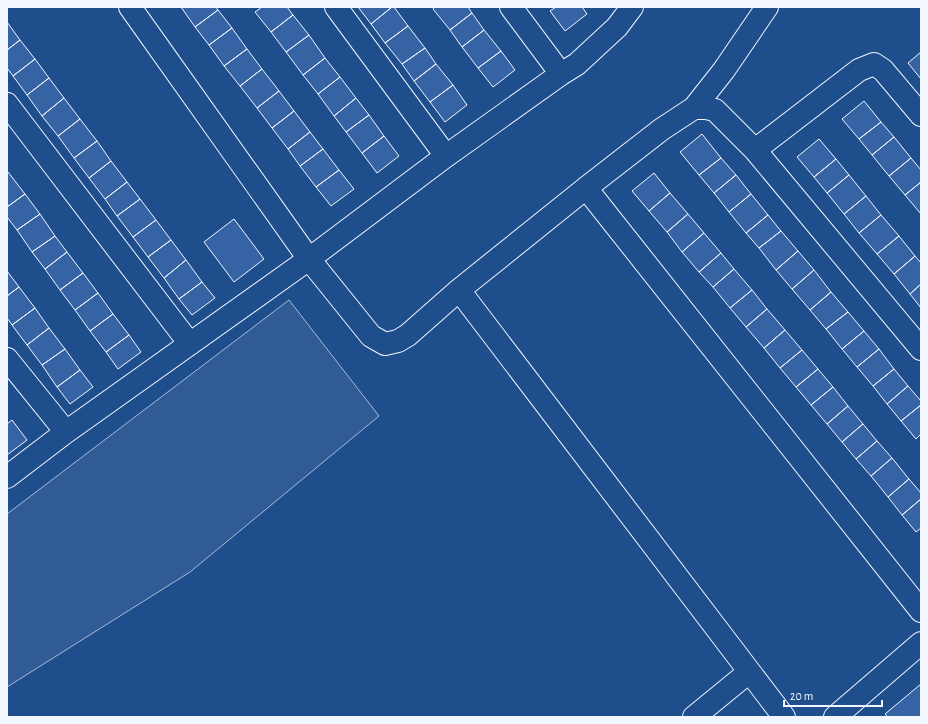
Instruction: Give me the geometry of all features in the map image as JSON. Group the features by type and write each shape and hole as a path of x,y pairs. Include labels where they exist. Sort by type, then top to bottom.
{"street":[{"path":"130,7 309,258 371,336 385,344 398,341 408,335 459,290 586,188 662,129 694,108 724,70 767,7"},
{"path":"336,7 446,156"},
{"path":"511,7 561,74"},
{"path":"7,477 66,432 309,258 446,156 577,64 617,27 632,7"},
{"path":"755,150 859,70 874,64 883,70 921,115"},
{"path":"7,104 190,344"},
{"path":"694,108 715,110 755,150 921,349"},
{"path":"586,188 921,610"},
{"path":"459,290 784,717"},
{"path":"7,359 66,432"},
{"path":"835,717 921,643"},
{"path":"694,717 749,672"}],"shaded area":[{"path":"289,300 379,416 190,572 7,687 7,514"}],"building":[{"path":"181,7 216,7 218,10 195,27"},
{"path":"262,7 287,7 293,15 271,32 255,12"},
{"path":"358,7 392,7 371,24"},
{"path":"394,7 408,26 385,43 371,24"},
{"path":"435,7 468,7 472,13 450,30 433,9"},
{"path":"556,7 582,7 587,14 565,31 550,11"},
{"path":"218,10 232,28 209,45 195,27"},
{"path":"472,13 484,30 462,47 450,30"},
{"path":"293,15 309,35 286,52 271,32"},
{"path":"7,22 20,40 7,50"},
{"path":"408,26 425,48 402,64 385,43"},
{"path":"232,28 247,49 224,66 209,45"},
{"path":"484,30 501,51 478,68 462,47"},
{"path":"309,35 325,58 303,75 286,52"},
{"path":"20,40 35,59 13,76 7,68 7,50"},
{"path":"425,48 436,64 414,81 402,64"},
{"path":"247,49 262,69 240,86 224,66"},
{"path":"501,51 515,70 493,87 478,68"},
{"path":"921,52 921,79 908,63"},
{"path":"325,58 340,77 318,94 303,75"},
{"path":"35,59 49,78 27,95 13,76"},
{"path":"436,64 453,85 430,102 414,81"},
{"path":"262,69 279,91 257,108 240,86"},
{"path":"340,77 356,98 334,116 318,94"},
{"path":"49,78 64,98 42,116 27,95"},
{"path":"453,85 467,105 445,122 430,102"},
{"path":"279,91 294,111 272,128 257,108"},
{"path":"64,98 80,119 58,136 42,116"},
{"path":"356,98 369,115 346,132 334,116"},
{"path":"864,101 881,122 859,139 842,119"},
{"path":"294,111 310,132 288,149 272,128"},
{"path":"369,115 384,136 362,153 346,132"},
{"path":"80,119 97,141 74,158 58,136"},
{"path":"881,122 894,137 872,155 859,139"},
{"path":"310,132 323,149 300,166 288,149"},
{"path":"702,134 721,158 699,175 680,152"},
{"path":"384,136 399,156 377,173 362,153"},
{"path":"894,137 911,158 889,176 872,155"},
{"path":"819,139 836,159 814,177 797,157"},
{"path":"97,141 111,161 89,178 74,158"},
{"path":"323,149 339,170 316,187 300,166"},
{"path":"721,158 736,175 714,193 699,175"},
{"path":"911,158 921,170 921,182 905,195 889,176"},
{"path":"836,159 849,175 827,193 814,177"},
{"path":"111,161 127,182 105,199 89,178"},
{"path":"339,170 354,189 331,206 316,187"},
{"path":"7,172 25,194 7,207"},
{"path":"654,173 670,193 649,211 632,191"},
{"path":"736,175 751,194 729,212 714,193"},
{"path":"849,175 866,196 844,214 827,193"},
{"path":"127,182 140,199 117,216 105,199"},
{"path":"921,182 921,214 905,195"},
{"path":"670,193 688,214 667,232 649,211"},
{"path":"25,194 40,214 17,230 7,217 7,207"},
{"path":"751,194 768,215 746,233 729,212"},
{"path":"866,196 881,215 859,233 844,214"},
{"path":"140,199 156,220 133,237 117,216"},
{"path":"40,214 55,236 32,252 17,230"},
{"path":"688,214 704,233 682,252 667,232"},
{"path":"768,215 781,231 759,248 746,233"},
{"path":"881,215 899,236 877,254 859,233"},
{"path":"234,219 264,259 234,282 204,242"},
{"path":"156,220 171,240 148,257 133,237"},
{"path":"781,231 798,251 776,270 759,248"},
{"path":"704,233 721,253 699,272 682,252"},
{"path":"55,236 67,252 45,269 32,252"},
{"path":"899,236 915,256 894,274 877,254"},
{"path":"171,240 186,260 164,278 148,257"},
{"path":"798,251 814,270 792,289 776,270"},
{"path":"67,252 83,273 60,290 45,269"},
{"path":"721,253 734,269 713,287 699,272"},
{"path":"915,256 921,263 921,284 910,294 894,274"},
{"path":"186,260 202,282 179,299 164,278"},
{"path":"734,269 752,290 730,308 713,287"},
{"path":"814,270 831,292 810,310 792,289"},
{"path":"7,271 19,287 7,296"},
{"path":"83,273 98,293 75,310 60,290"},
{"path":"202,282 215,298 192,315 179,299"},
{"path":"921,284 921,308 910,294"},
{"path":"19,287 35,308 12,325 7,318 7,296"},
{"path":"752,290 767,309 746,327 730,308"},
{"path":"831,292 848,312 826,329 810,310"},
{"path":"98,293 113,314 90,331 75,310"},
{"path":"35,308 49,328 27,345 12,325"},
{"path":"767,309 785,330 764,348 746,327"},
{"path":"848,312 864,331 842,349 826,329"},
{"path":"113,314 129,335 106,352 90,331"},
{"path":"49,328 65,349 42,365 27,345"},
{"path":"785,330 802,350 780,368 764,348"},
{"path":"864,331 879,349 857,367 842,349"},
{"path":"129,335 141,352 118,369 106,352"},
{"path":"65,349 80,370 57,387 42,365"},
{"path":"879,349 894,369 873,386 857,367"},
{"path":"802,350 818,369 796,387 780,368"},
{"path":"818,369 833,387 811,405 796,387"},
{"path":"894,369 908,386 887,404 873,386"},
{"path":"80,370 93,387 70,404 57,387"},
{"path":"908,386 921,401 921,405 901,421 887,404"},
{"path":"833,387 848,406 827,424 811,405"},
{"path":"921,405 921,434 916,439 901,421"},
{"path":"848,406 863,424 842,442 827,424"},
{"path":"12,420 27,440 7,455 7,424"},
{"path":"863,424 877,441 856,459 842,442"},
{"path":"877,441 892,458 871,476 856,459"},
{"path":"892,458 909,479 888,497 871,476"},
{"path":"909,479 921,493 921,499 902,515 888,497"},
{"path":"921,499 921,528 916,532 902,515"},
{"path":"921,684 921,717 888,717 885,714"}]}
